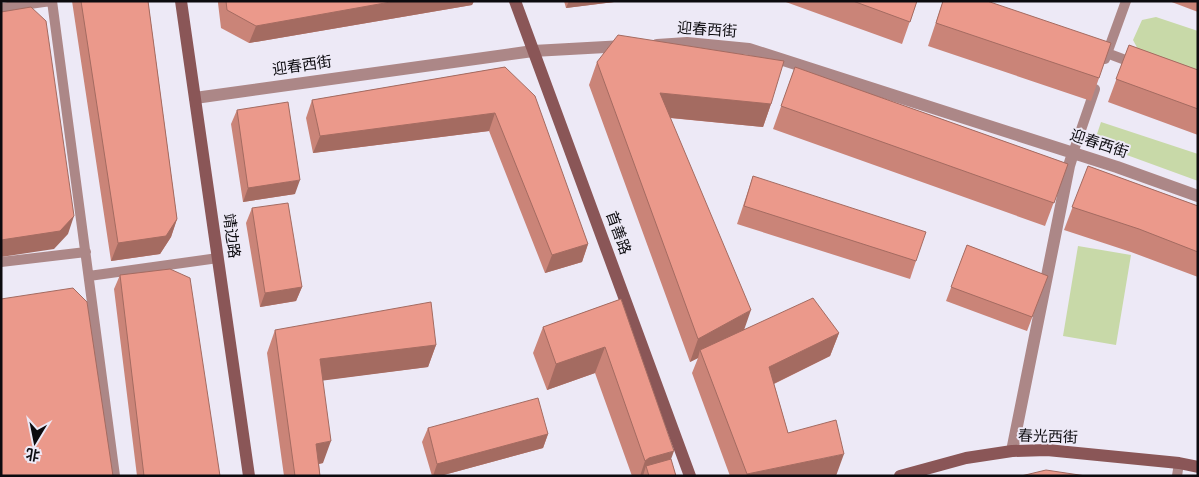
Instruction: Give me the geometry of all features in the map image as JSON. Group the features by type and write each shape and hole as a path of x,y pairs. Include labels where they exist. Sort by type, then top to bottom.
{"street":[{"name":"靖边路","path":"181,1 249,476"},
{"name":"首善路","path":"515,1 690,476"},
{"name":"迎春西街","path":"194,98 534,51 686,43 749,49 1116,167 1198,196"},
{"path":"1012,451 1073,153"},
{"name":"春光西街","path":"900,476 966,458 1012,451 1047,450 1178,470 1198,467"}],"lane":[{"path":"1,8 52,1 89,276 87,295 115,476"},
{"path":"1073,153 1126,1"},
{"path":"1089,47 1144,66"},
{"path":"1,262 86,252"},
{"path":"89,276 218,258"}],"green space":[{"path":"1156,17 1198,31 1198,74 1140,53 1133,40 1142,20"},
{"path":"1101,122 1198,154 1198,181 1094,143"},
{"path":"1078,246 1131,255 1116,345 1063,336"}],"building":[{"path":"81,1 148,1 177,219 166,236 118,243"},
{"path":"226,1 396,1 256,26 227,10"},
{"path":"853,1 917,1 910,22"},
{"path":"943,1 987,1 1111,43 1099,78 936,23"},
{"path":"31,7 46,21 74,216 60,231 1,240 1,12"},
{"path":"618,35 784,61 771,104 660,93 751,310 698,339 597,62"},
{"path":"1129,45 1198,70 1198,109 1116,79"},
{"path":"505,67 535,96 588,244 552,255 495,113 320,136 312,100"},
{"path":"795,67 1068,164 1054,203 781,106"},
{"path":"288,102 300,180 248,188 237,110"},
{"path":"1088,166 1198,206 1198,252 1139,229 1072,207"},
{"path":"753,176 926,232 916,261 744,206"},
{"path":"288,203 302,287 265,293 252,208"},
{"path":"967,245 1048,276 1032,317 951,287"},
{"path":"170,269 190,278 220,476 144,476 120,275"},
{"path":"73,288 87,302 113,476 1,476 1,299"},
{"path":"813,298 839,333 769,367 788,433 836,420 844,454 747,474 700,350"},
{"path":"621,299 674,451 649,458 645,461 605,347 556,364 543,327"},
{"path":"431,302 436,345 320,359 331,441 316,444 320,476 295,476 275,330"},
{"path":"538,398 548,434 437,464 428,428"},
{"path":"671,459 676,476 649,476 646,466"},
{"path":"1046,470 1086,476 1021,476"}]}
